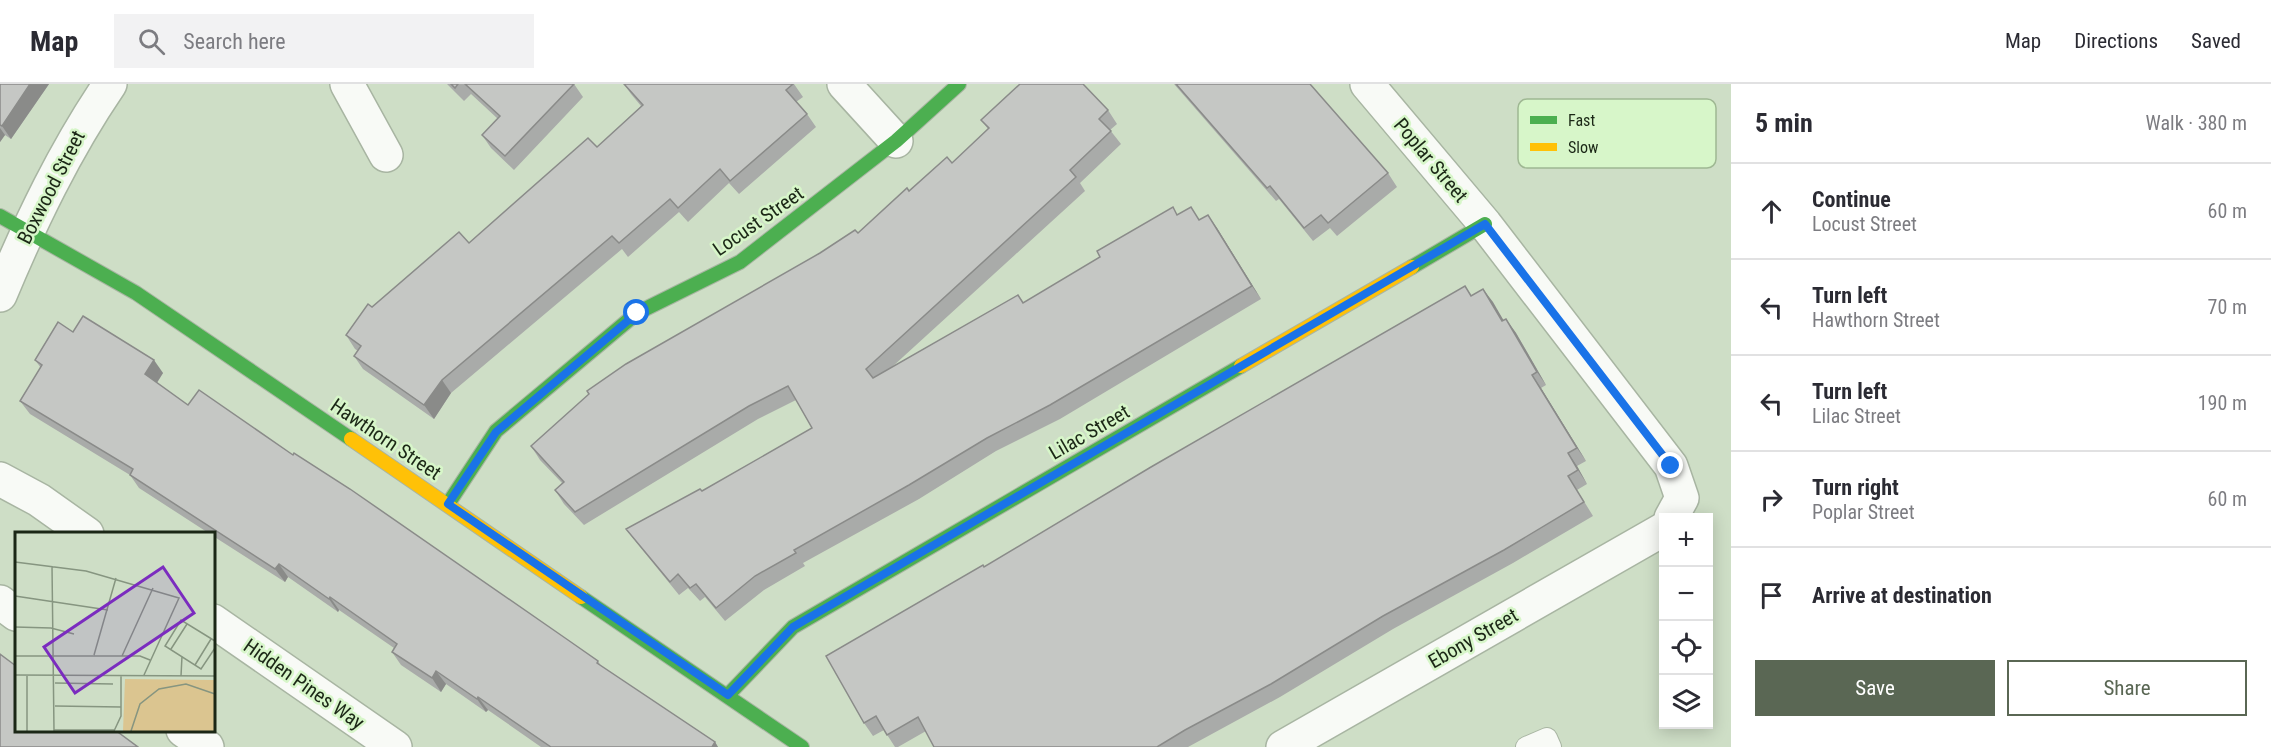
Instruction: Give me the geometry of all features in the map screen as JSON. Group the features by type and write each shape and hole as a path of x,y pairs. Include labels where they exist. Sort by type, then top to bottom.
{"street":[{"name":"Boxwood Street","path":"0,295 13,224 110,84"},
{"path":"347,84 386,155"},
{"path":"844,84 896,141"},
{"name":"Locust Street","path":"448,504 496,432 637,313 740,262 896,141 959,84"},
{"name":"Poplar Street","path":"1366,84 1485,224 1671,466 1676,508"},
{"name":"Hawthorn Street","path":"13,224 136,292 802,747"},
{"name":"Lilac Street","path":"728,695 793,627 1485,224"},
{"path":"0,479 39,500 84,532"},
{"name":"Ebony Street","path":"1283,747 1659,533"},
{"path":"0,602 15,613"},
{"name":"Hidden Pines Way","path":"214,622 395,747"},
{"path":"186,732 207,747"}],"lane":[{"path":"1526,747 1547,738 1551,747"}],"building":[{"path":"0,84 30,84 2,126 0,125"},
{"path":"465,84 574,84 505,156 482,135 500,116"},
{"path":"624,84 793,84 786,90 807,114 730,181 720,169 678,208 670,199 619,243 612,236 442,380 424,405 354,356 361,346 346,335 368,304 372,307 459,232 469,243 588,138 597,147 643,105"},
{"path":"1020,84 1083,84 1108,110 1099,119 1111,131 1070,170 1076,177 866,369 873,378 1018,295 1023,303 1100,257 1097,251 1173,207 1177,215 1191,207 1199,220 1208,215 1252,286 1050,405 987,438 794,550 796,553 755,576 716,608 696,584 690,588 678,574 670,582 626,529 700,489 702,491 812,428 788,386 749,406 575,512 555,490 564,482 531,446 589,394 587,391 626,364 820,253 855,230 858,233 907,188 909,191 947,157 952,163 989,128 981,120"},
{"path":"1176,84 1310,84 1388,173 1328,223 1321,215 1304,228 1270,186 1267,188"},
{"path":"1465,286 1471,296 1483,289 1502,321 1506,319 1537,372 1532,375 1577,448 1568,453 1578,470 1568,476 1584,502 1504,550 1383,616 1271,684 1157,747 934,747 918,717 887,735 876,716 864,723 826,656 983,565 984,567 1151,467"},
{"path":"83,316 154,360 145,374 188,405 199,390 293,455 294,453 350,489 598,661 597,663 715,742 712,747 551,747 436,671 432,678 392,652 397,644 330,597 329,599 279,564 275,569 130,475 133,469 20,401 42,365 35,360 58,322 73,332"},
{"path":"0,654 15,665 15,732 118,732 138,747 0,747"}],"traffic: fast":[{"path":"448,504 496,431 637,313 740,262 896,141 959,84"},
{"path":"0,216 136,293 351,439"},
{"path":"1412,267 1485,224"},
{"path":"728,695 793,627 1241,366"},
{"path":"581,597 802,747"}],"traffic: slow":[{"path":"1241,366 1412,267"},
{"path":"351,439 581,597"}],"route":[{"path":"637,313 496,432 448,504 728,695 793,627 1485,224 1671,466"}]}
